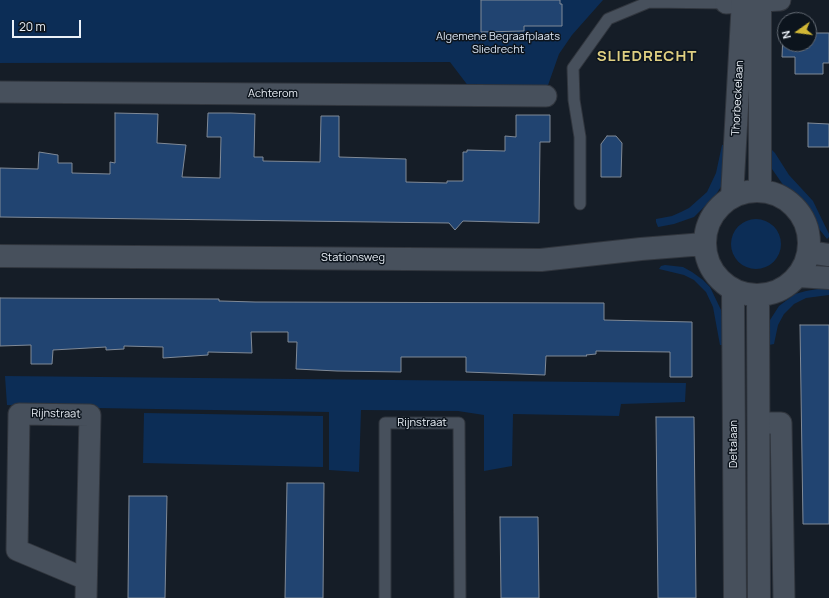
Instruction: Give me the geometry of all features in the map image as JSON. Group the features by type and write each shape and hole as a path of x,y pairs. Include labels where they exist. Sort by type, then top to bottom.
{"street":[{"name":"Thorbeckelaan","path":"752,1 760,191"},
{"name":"Thorbeckelaan","path":"732,197 752,1"},
{"name":"Achterom","path":"0,92 546,96"},
{"path":"760,191 778,195 794,206 802,216 807,227 810,240 819,254 807,260 799,276 790,284 781,290 758,296 741,294 724,284 716,276 708,260 704,244 709,221 723,203 732,197 746,192 760,191"},
{"name":"Stationsweg","path":"0,256 541,260 704,244"},
{"path":"799,276 829,278"},
{"name":"Deltalaan","path":"733,290 735,598"},
{"path":"758,296 759,598"},
{"name":"Rijnstraat","path":"19,414 90,415 86,588 9,548 19,414"},
{"path":"759,423 781,423 784,598"}],"lane":[{"path":"580,204 580,137 574,100 574,68 608,19 649,2 752,1"},
{"name":"Rijnstraat","path":"385,598 385,423 459,423 460,598"}],"green space":[{"name":"Algemene Begraafplaats Sliedrecht","path":"0,0 603,0 572,35 559,54 547,88 469,87 450,62 0,63"},
{"path":"722,145 725,145 725,174 722,185 715,196 694,217 674,224 658,227 656,219 672,216 689,208 707,192 716,173"},
{"path":"772,150 789,175 813,201 829,234 827,239 816,225 803,202 786,189 772,169 766,155 767,151"},
{"path":"751,219 761,219 774,226 781,239 781,249 774,262 761,269 751,269 742,265 735,258 731,249 731,239 735,230 742,223"},
{"path":"661,266 683,267 703,280 710,287 721,310 723,321 723,345 720,345 713,307 706,292 694,280 684,275 659,269"},
{"path":"829,287 829,295 806,298 794,304 784,314 778,325 774,344 769,345 767,331 770,320 779,306 795,294"},
{"path":"5,376 686,383 685,402 621,404 619,416 513,414 512,466 484,471 484,415 458,411 361,410 359,472 329,470 329,412 97,408 70,409 7,405"},
{"path":"144,413 323,416 323,467 143,463"}],"building":[{"path":"481,0 560,0 560,4 562,4 562,26 524,26 524,31 481,32"},
{"path":"817,33 829,33 829,63 823,63 823,74 795,74 795,57 782,57 782,52 817,52"},
{"path":"115,113 158,114 157,143 186,145 182,177 220,178 221,137 207,137 208,113 231,113 255,114 254,157 263,157 263,161 320,162 321,116 339,116 339,157 406,159 406,182 447,183 447,181 463,181 463,152 467,152 467,150 505,151 505,136 516,137 516,115 550,115 550,142 540,142 539,223 463,221 455,230 449,223 0,217 0,168 38,169 39,152 58,155 58,163 72,163 72,173 110,174 110,162 115,163"},
{"path":"808,123 829,124 829,147 808,147"},
{"path":"607,136 616,136 622,143 621,177 601,177 601,144"},
{"path":"0,298 219,299 219,301 255,302 604,303 604,320 692,322 692,377 670,377 670,352 596,351 596,354 586,355 587,356 546,356 545,375 466,372 466,357 401,357 401,372 296,369 297,342 288,342 288,332 251,332 252,353 208,352 208,355 163,358 163,347 124,346 124,349 106,350 106,347 53,350 52,364 31,364 31,345 0,346"},
{"path":"800,325 829,325 829,524 803,524"},
{"path":"656,417 694,417 696,598 658,598"},
{"path":"287,483 324,483 323,598 285,598"},
{"path":"129,496 167,496 165,598 128,598"},
{"path":"500,517 538,517 539,598 501,598"}],"district":[{"name":"SLIEDRECHT","path":"647,57"}]}
